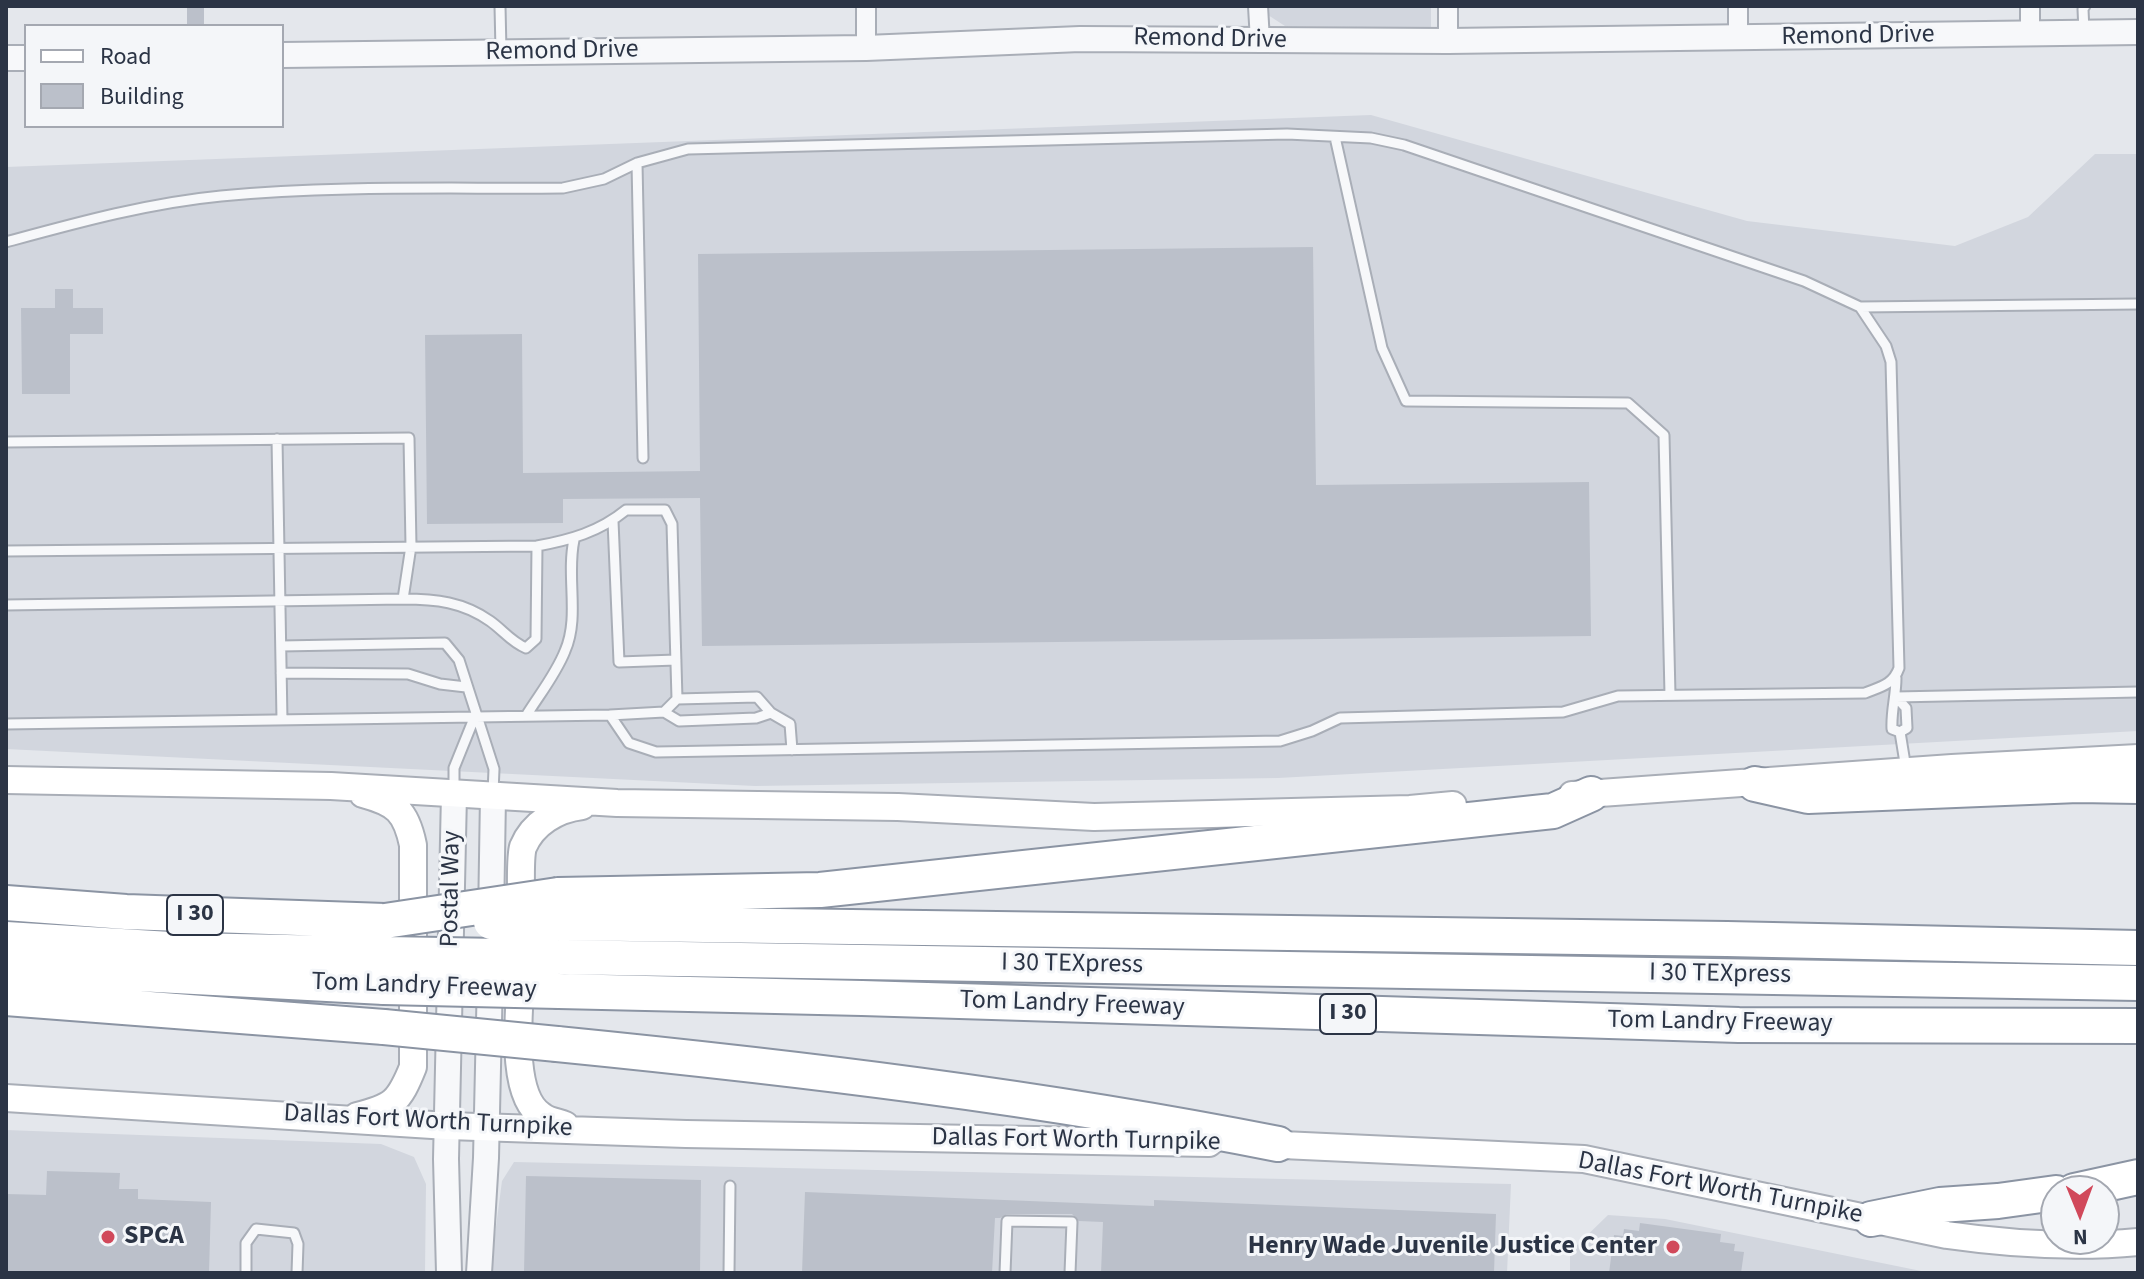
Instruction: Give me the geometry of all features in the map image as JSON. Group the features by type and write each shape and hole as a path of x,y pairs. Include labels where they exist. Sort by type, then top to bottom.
{"highway":[{"path":"1755,784 1808,796 2078,785 2135,764"},
{"path":"559,909 878,885 1553,811 1591,794"},
{"name":"Tom Landry Freeway","path":"6,903 126,912 385,954 559,991 1739,1025 2138,1026"},
{"name":"Tom Landry Freeway","path":"6,967 385,954 559,909 2138,948"},
{"name":"I 30 TEXpress","path":"6,939 186,950 2138,983"},
{"path":"6,998 384,1027 841,1075 1181,1125 1278,1144"},
{"path":"1871,1219 1940,1205 2040,1195"}],"main road":[{"path":"6,780 331,786 617,803 898,807 1094,817 1410,809 1906,772 2135,764"},
{"path":"331,786 386,800 408,821 413,845 413,1067 402,1094 383,1109 346,1119"},
{"path":"578,1130 540,1116 527,1097 519,1074 523,849 540,822 565,808 617,803"},
{"name":"Dallas Fort Worth Turnpike","path":"6,1098 448,1126 1278,1144 1584,1159 1947,1235 1993,1242 2135,1246"}],"street":[{"path":"866,6 866,48"},
{"path":"1258,6 1260,41"},
{"path":"1448,6 1448,41"},
{"path":"1738,6 1738,39"},
{"path":"2030,6 2030,33"},
{"name":"Remond Drive","path":"284,55 866,48 1080,39 1448,41 2138,32"},
{"name":"Postal Way","path":"449,1273 446,1159 454,794"},
{"name":"Postal Way","path":"479,1273 487,1127 493,796"}],"lane":[{"path":"500,6 501,53"},
{"path":"2084,32 2085,6"},
{"path":"6,242 135,210 218,196 269,192 563,188 604,179 637,163 688,149 1287,134 1371,138 1419,149 1804,281 1860,307 2138,304"},
{"path":"1335,137 1382,348 1406,401 1628,403 1664,435 1670,695"},
{"path":"637,163 643,458"},
{"path":"1860,307 1886,346 1891,362 1899,668 1896,697 1891,708 1892,729 1900,732"},
{"path":"6,442 409,438 411,546 403,599"},
{"path":"277,439 282,720"},
{"path":"6,551 537,546 574,540 613,521 626,510 665,510 672,524 677,699"},
{"path":"613,521 619,662 676,660"},
{"path":"526,716 565,652 570,635 570,556 574,540"},
{"path":"6,605 435,599 457,604 491,621 515,644 526,648 536,639 537,546"},
{"path":"281,646 445,643 459,660 494,769 493,796"},
{"path":"281,673 408,674 440,684 466,687"},
{"path":"610,715 629,743 656,752 1280,741 1340,718 1563,712 1618,696 1865,693 1896,678"},
{"path":"1896,697 2138,692"},
{"path":"664,712 677,699 757,697 771,713 790,724 792,750"},
{"path":"1896,697 1906,708 1907,728 1900,732"},
{"path":"6,724 664,712 679,721 756,718 771,713"},
{"path":"454,794 454,768 475,716"},
{"path":"1900,732 1906,772"},
{"path":"729,1273 730,1186"},
{"path":"1005,1273 1007,1221 1072,1222 1070,1273"},
{"path":"246,1273 246,1243 256,1229 294,1233 298,1244 297,1273"}],"shaded area":[{"path":"1268,6 1431,6 1431,28 1285,26 1268,15"},
{"path":"1371,115 1747,221 1955,246 2028,217 2095,154 2138,154 2138,731 1278,778 755,786 6,749 6,167"},
{"path":"6,1130 381,1144 414,1157 426,1184 425,1273 6,1273"},
{"path":"514,1162 1511,1184 1507,1273 490,1273 502,1181"},
{"path":"1608,1215 1665,1219 1931,1273 1570,1273 1570,1252"}],"building":[{"path":"187,6 204,6 204,24 187,24"},
{"path":"1313,247 1316,485 1589,482 1591,636 702,646 700,498 563,499 563,523 427,524 425,335 522,334 523,473 700,471 698,254"},
{"path":"55,289 73,289 73,308 103,308 103,334 70,334 70,394 22,394 21,308 55,308"},
{"name":"SPCA","path":"47,1171 120,1173 119,1189 138,1189 138,1199 211,1202 209,1273 6,1273 6,1194 46,1195"},
{"path":"526,1176 701,1180 700,1273 524,1273"},
{"path":"805,1192 1154,1206 1154,1200 1496,1214 1494,1273 1101,1273 1103,1222 1079,1221 1072,1214 1007,1214 995,1218 992,1273 802,1273"},
{"name":"Henry Wade Juvenile Justice Center","path":"1640,1223 1721,1234 1720,1242 1735,1244 1734,1251 1744,1252 1741,1273 1609,1273 1614,1235 1623,1236 1624,1229 1639,1231"}],"place":[{"name":"SPCA","path":"108,1237"},
{"name":"Henry Wade Juvenile Justice Center","path":"1673,1247"}]}
